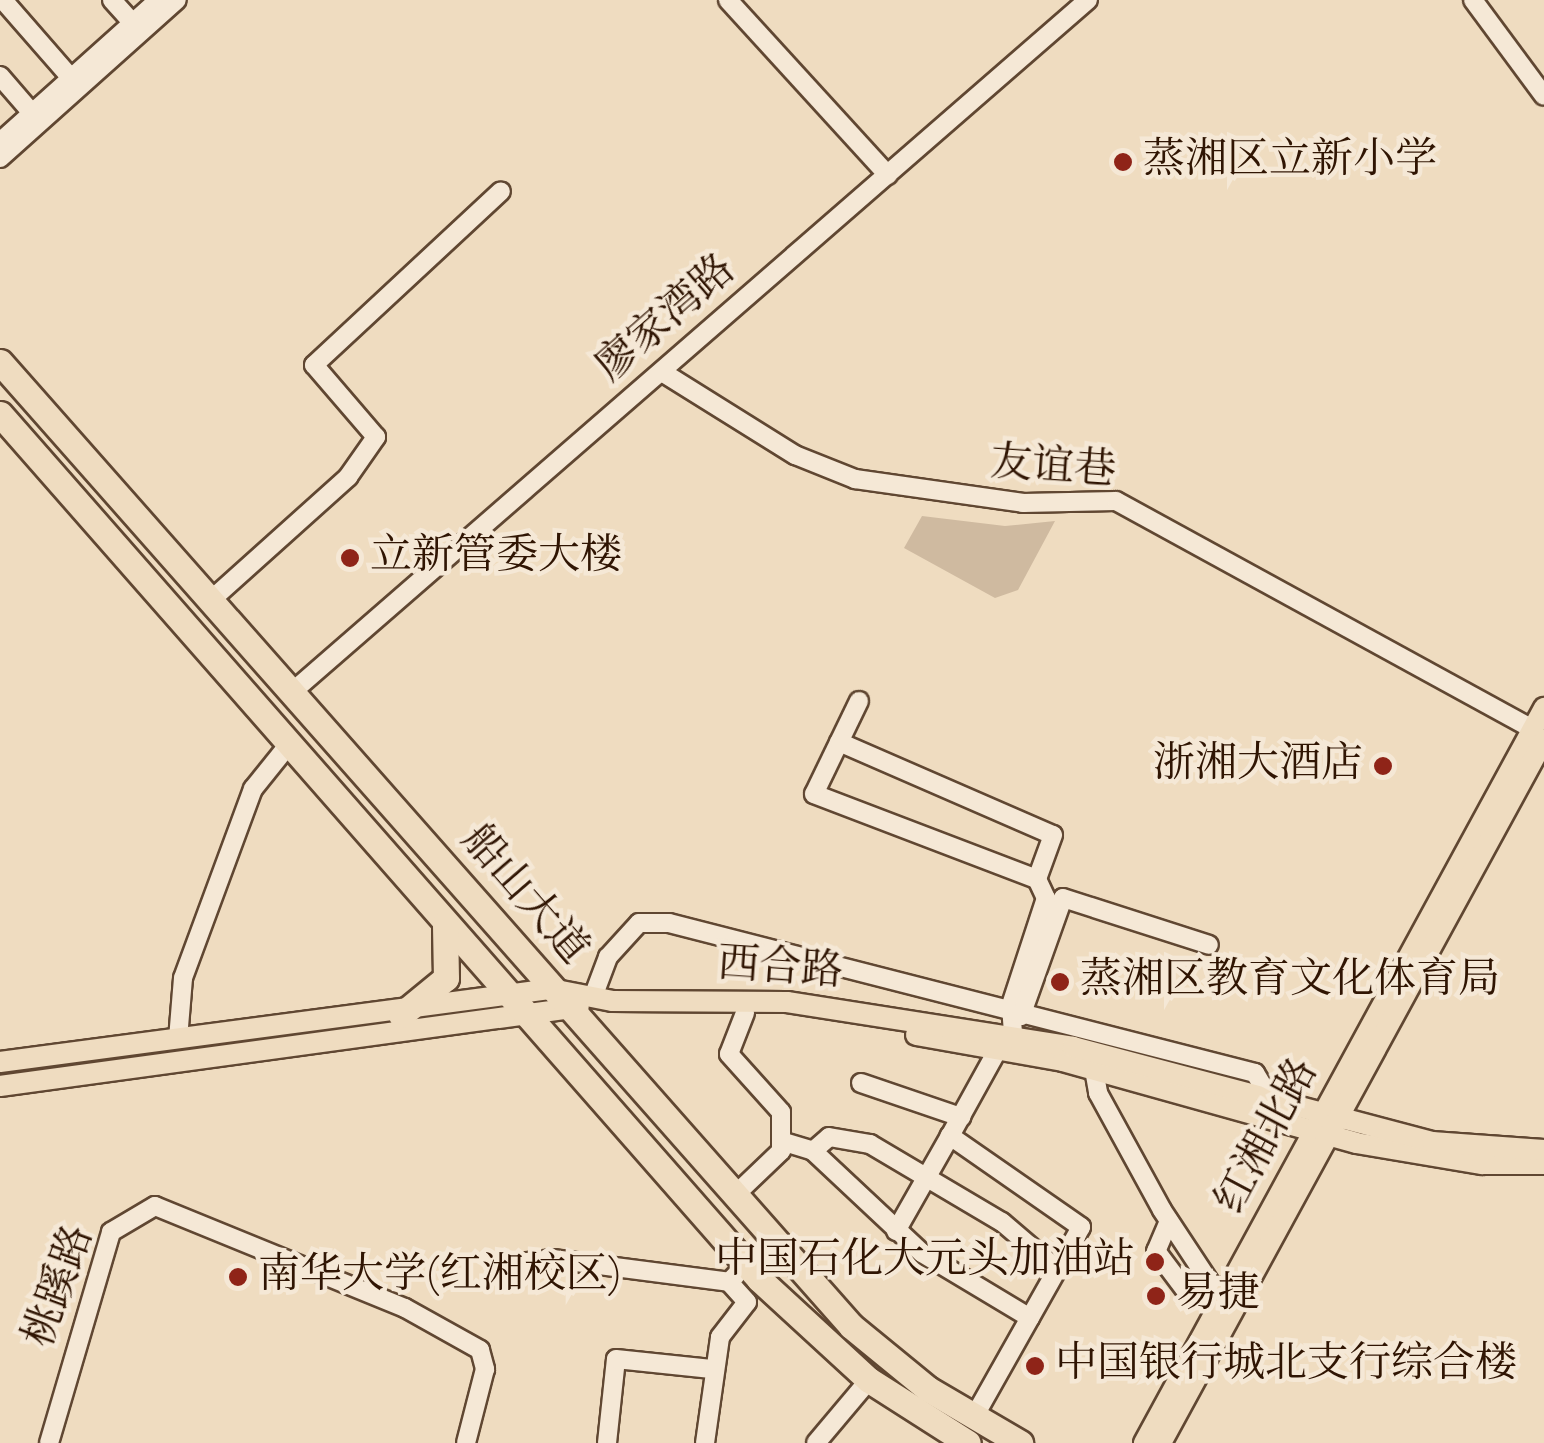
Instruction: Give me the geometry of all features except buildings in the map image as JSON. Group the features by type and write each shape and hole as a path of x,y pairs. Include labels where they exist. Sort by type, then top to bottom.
{"highway":[{"name":"船山大道","path":"0,362 851,1326 974,1417 1020,1443"},
{"name":"船山大道","path":"0,414 585,1078 737,1273 869,1380 950,1439"},
{"path":"400,1015 446,978 452,950 441,915"}],"main road":[{"name":"红湘北路","path":"1327,1126 1539,748 1544,708"},
{"name":"红湘北路","path":"1144,1443 1539,748"},
{"name":"西合路","path":"0,1062 400,1015 510,995 745,1014 1007,1045"},
{"name":"西合路","path":"0,1086 421,1033 530,1015 558,998 787,1002 1091,1060 1272,1100 1327,1126 1432,1142 1544,1150"},
{"path":"421,1033 514,1029 585,1078"},
{"name":"西合路","path":"1091,1060 1430,1158 1544,1164"},
{"name":"红湘北路","path":"1161,1443 1226,1296"}],"street":[{"path":"3,0 71,78"},
{"path":"112,0 133,23"},
{"path":"0,142 158,0"},
{"path":"0,158 178,0"},
{"path":"728,0 888,174"},
{"name":"廖家湾路","path":"292,692 1088,0"},
{"path":"1474,0 1544,96"},
{"path":"0,76 32,113"},
{"path":"210,600 348,476 376,437 314,365 501,191"},
{"name":"友谊巷","path":"662,372 794,456 855,479 1024,503 1116,501 1539,748"},
{"path":"860,701 814,794 1036,880 1046,898 1007,1045 896,1231"},
{"path":"839,742 1053,835 1036,880"},
{"path":"178,1039 183,978 253,789 290,744"},
{"path":"1017,1007 1063,898 1210,945"},
{"path":"593,997 608,957 638,924 669,924 1017,1007 1255,1073 1272,1100"},
{"path":"735,1196 782,1141 781,1112 729,1054 745,1014"},
{"path":"1091,1060 1169,1220 1226,1296"},
{"path":"861,1083 961,1117"},
{"path":"950,1136 1045,1194 1081,1228 974,1417"},
{"path":"814,1151 829,1137 870,1144 1058,1269"},
{"path":"782,1141 814,1151 896,1231 1030,1318"},
{"name":"桃蹊路","path":"49,1443 111,1232 154,1206 405,1308 480,1350 485,1368 466,1443"},
{"path":"1169,1220 1156,1250 1211,1322"},
{"path":"511,1264 553,1259 737,1273 747,1302 726,1325 711,1369 705,1443"},
{"path":"1186,1291 1226,1296"},
{"path":"606,1443 616,1359 711,1369"},
{"path":"816,1443 869,1380"}],"shaded area":[{"path":"922,516 1005,526 1055,521 1018,590 995,598 904,548"}],"place":[{"name":"蒸湘区立新小学","path":"1123,162"},
{"name":"立新管委大楼","path":"350,558"},
{"name":"浙湘大酒店","path":"1383,766"},
{"name":"蒸湘区教育文化体育局","path":"1060,982"},
{"name":"中国石化大元头加油站","path":"1155,1262"},
{"name":"南华大学(红湘校区)","path":"238,1277"},
{"name":"易捷","path":"1156,1296"},
{"name":"中国银行城北支行综合楼","path":"1035,1366"}]}
